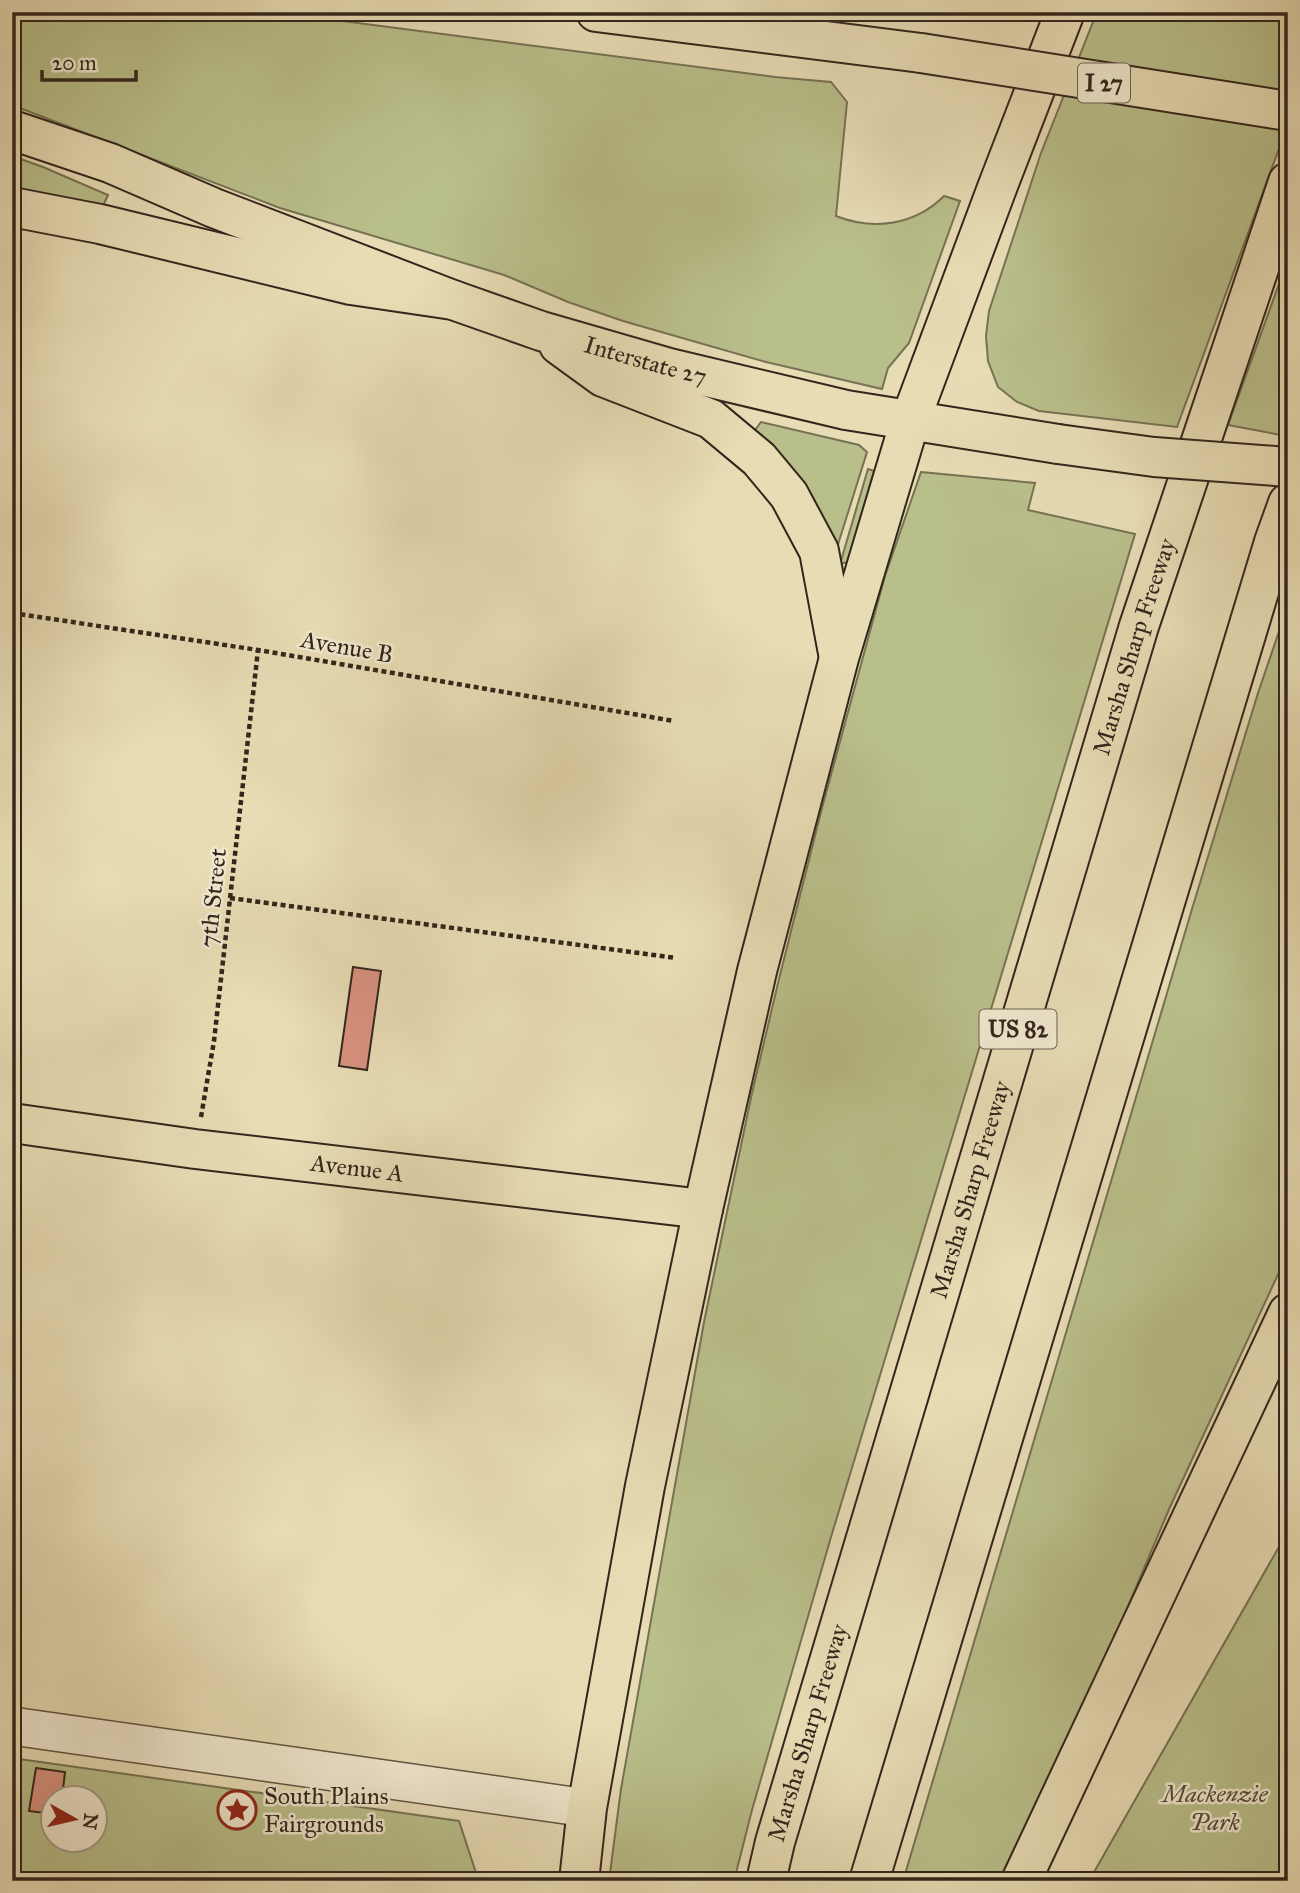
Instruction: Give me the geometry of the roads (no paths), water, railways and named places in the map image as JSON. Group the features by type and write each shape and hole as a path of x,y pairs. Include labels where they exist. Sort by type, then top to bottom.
{"main road":[{"name":"I 27","path":"596,12 921,53 1288,111"},
{"path":"579,1881 587,1808 645,1486 703,1209 757,971 839,658 910,421 1065,12"},
{"path":"12,130 110,163 214,208 453,300"},
{"name":"Marsha Sharp Freeway","path":"765,1881 1139,626 1288,182"},
{"name":"Interstate 27","path":"12,207 113,227 351,285 453,300 541,331 669,368 846,410 1154,457 1288,467"},
{"path":"541,331 603,377 711,419 759,459 789,495 819,551 839,658"},
{"path":"869,1881 1288,503"},
{"name":"Avenue A","path":"12,1123 195,1149 703,1209"},
{"path":"1021,1881 1288,1314"}],"lane":[{"path":"12,1726 587,1808"}],"place":[{"name":"South Plains Fairgrounds","path":"237,1810"}],"park label":[{"name":"Mackenzie Park","path":"1215,1808"}]}
